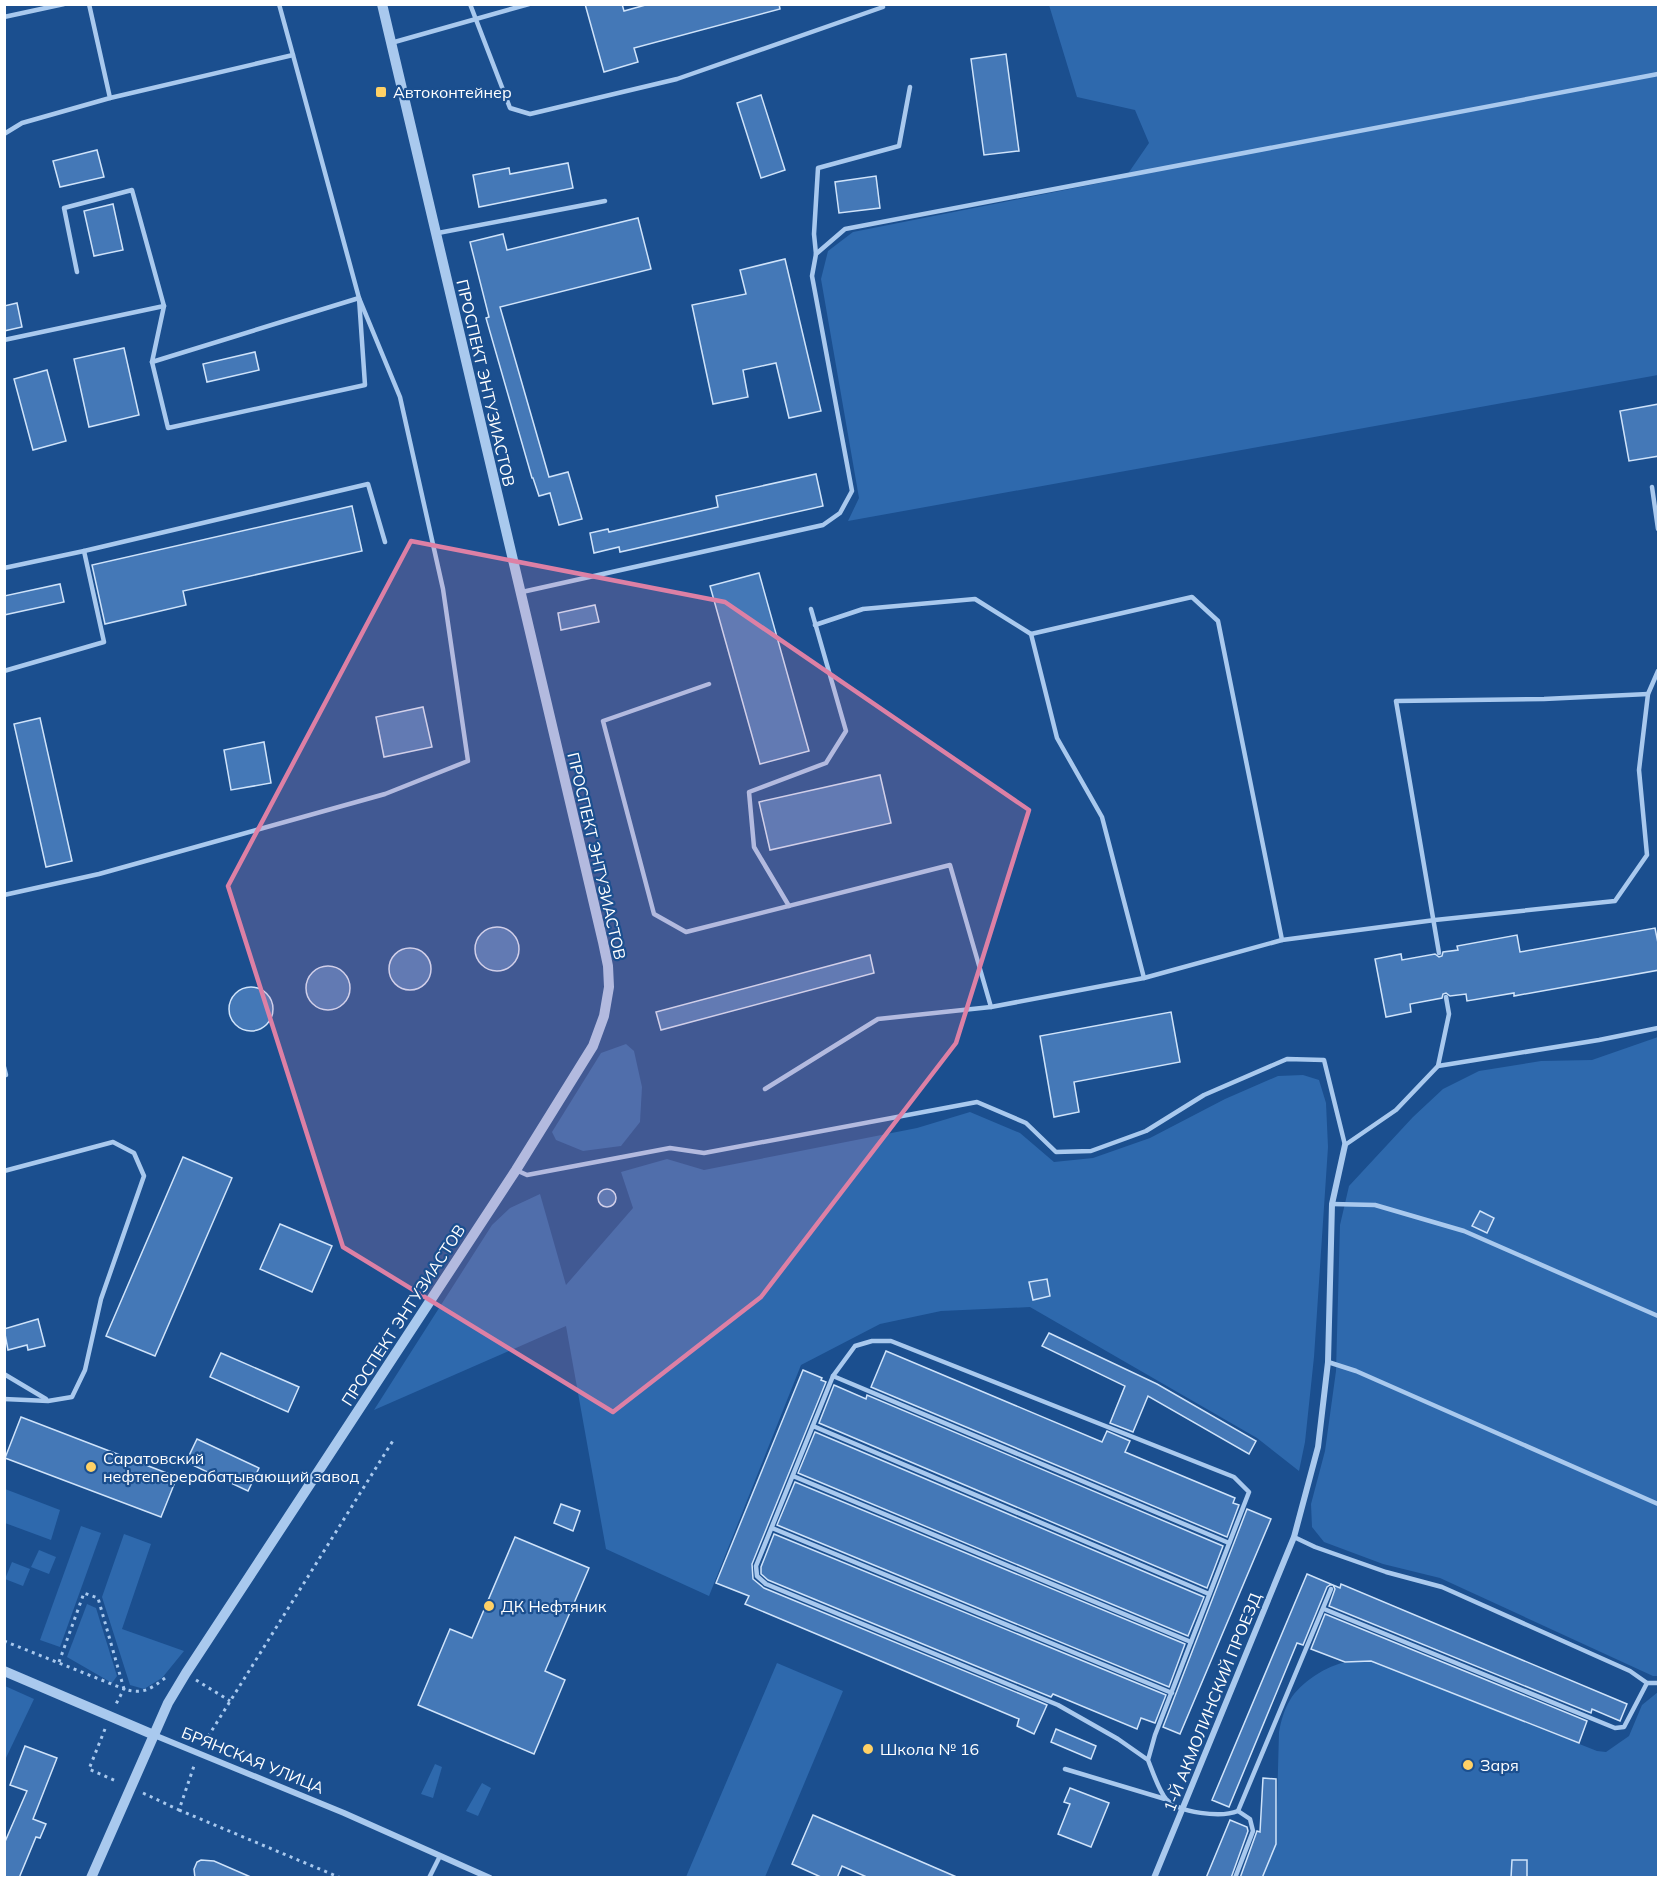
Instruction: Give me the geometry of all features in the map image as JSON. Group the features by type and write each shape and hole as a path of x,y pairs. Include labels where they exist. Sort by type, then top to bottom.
{"street":[{"name":"ПРОСПЕКТ ЭНТУЗИАСТОВ","path":"91,1878 168,1703 516,1170 593,1046 604,1016 609,987 603,942 382,4"},
{"name":"1-Й АКМОЛИНСКИЙ ПРОЕЗД","path":"1154,1878 1294,1537 1318,1447 1328,1362 1332,1204 1345,1145"},
{"name":"БРЯНСКАЯ УЛИЦА","path":"4,1671 490,1878"}],"lane":[{"path":"4,16 64,4"},
{"path":"89,4 110,98"},
{"path":"4,895 99,874 385,794 468,761 443,589 400,397 359,298 279,4"},
{"path":"470,4 510,108 530,114 677,79 883,7 882,4"},
{"path":"391,43 529,4"},
{"path":"4,134 22,123 110,98 293,55"},
{"path":"816,254 845,229 1659,74"},
{"path":"520,593 823,525 840,513 852,491 812,276 816,254 814,234 818,168 899,146 910,87"},
{"path":"77,273 64,208 132,190 164,306 152,362 168,428 365,385 359,298"},
{"path":"435,233 605,201"},
{"path":"152,362 359,298"},
{"path":"4,340 164,306"},
{"path":"4,568 368,484 385,542"},
{"path":"1652,487 1659,529"},
{"path":"4,671 104,642 84,551"},
{"path":"1031,634 1192,597 1218,621 1282,940"},
{"path":"815,625 863,609 975,599 1031,634 1057,738 1102,816 1144,978"},
{"path":"789,906 754,847 749,792 826,763 846,731 810,609"},
{"path":"765,1089 878,1019 991,1007 1144,978 1282,940 1435,920 1615,901 1647,855 1640,770 1648,694 1659,671"},
{"path":"709,684 603,721 654,914 686,932 950,865 991,1007"},
{"path":"1440,953 1396,700 1544,699 1648,694"},
{"path":"516,1170 527,1175 670,1148 704,1153 977,1102 1026,1123 1056,1152 1091,1151 1146,1131 1204,1095 1287,1059 1324,1060 1345,1145 1396,1110 1438,1066 1449,1014 1446,997"},
{"path":"1438,1066 1659,1028"},
{"path":"4,1067 6,1075"},
{"path":"4,1171 113,1142 134,1153 144,1176 101,1299 85,1370 72,1397 48,1401 4,1399"},
{"path":"1332,1204 1375,1205 1464,1231 1659,1316"},
{"path":"1148,1760 1249,1492 1234,1478 891,1341 872,1341 855,1346 833,1376 756,1566 757,1576 766,1584 1058,1705 1118,1739 1148,1760 1165,1799"},
{"path":"1328,1362 1356,1371 1659,1504"},
{"path":"4,1374 48,1401"},
{"path":"833,1376 1229,1543"},
{"path":"813,1426 1209,1594"},
{"path":"793,1476 1191,1642"},
{"path":"772,1528 1172,1693"},
{"path":"1294,1537 1315,1547 1386,1572 1442,1587 1630,1671 1647,1683 1659,1683"},
{"path":"1065,1769 1165,1799 1182,1810 1229,1815 1238,1811 1332,1589"},
{"path":"1324,1609 1615,1728 1624,1727 1647,1683"},
{"path":"1234,1878 1253,1831 1250,1819 1238,1811"},
{"path":"429,1878 440,1856"}],"path":[{"path":"58,1663 84,1593 98,1598 124,1689 135,1693 146,1692 168,1677 175,1667 230,1701"},
{"path":"179,1810 341,1878"}],"highlighted area":[{"path":"411,541 725,602 1029,810 956,1043 761,1297 613,1412 343,1247 228,886"}],"shaded area":[{"path":"1049,5 1658,5 1658,375 848,521 859,498 821,279 828,251 853,232 1125,178 1149,143 1135,110 1077,97"},
{"path":"1658,1037 1658,1676 1653,1676 1440,1578 1383,1564 1324,1542 1312,1527 1311,1504 1325,1451 1336,1371 1340,1225 1349,1186 1413,1117 1443,1089 1479,1071 1541,1061 1592,1060"},
{"path":"626,1044 634,1051 642,1087 640,1122 621,1146 583,1151 556,1140 552,1132 601,1053"},
{"path":"1303,1075 1319,1080 1326,1103 1328,1147 1314,1357 1305,1442 1299,1471 1257,1438 1030,1307 941,1311 880,1324 801,1365 709,1596 606,1549 566,1326 374,1410 492,1225 510,1208 540,1194 566,1285 633,1208 621,1172 667,1159 704,1170 917,1128 970,1112 1020,1133 1054,1162 1093,1158 1150,1138 1225,1099 1278,1076"},
{"path":"5,1489 60,1510 51,1540 5,1523"},
{"path":"81,1526 101,1533 60,1647 40,1640"},
{"path":"124,1534 151,1544 122,1629 184,1651 162,1678 144,1689 130,1685 102,1597"},
{"path":"39,1550 56,1557 49,1574 31,1567"},
{"path":"12,1562 30,1569 23,1586 5,1579"},
{"path":"87,1604 96,1608 117,1676 112,1683 67,1657"},
{"name":"Заря","path":"1371,1661 1597,1751 1606,1752 1629,1736 1642,1705 1658,1692 1658,1877 1262,1878 1276,1844 1279,1732 1288,1704 1300,1687 1323,1671 1347,1662"},
{"path":"777,1663 843,1691 765,1877 686,1877"},
{"path":"5,1686 34,1699 5,1760"},
{"path":"435,1764 442,1767 433,1798 421,1794"},
{"path":"482,1783 491,1788 478,1816 466,1811"}],"building":[{"path":"585,4 622,4 624,11 649,4 779,4 780,9 634,48 638,62 604,72"},
{"path":"1006,54 1019,151 984,155 971,59"},
{"path":"761,95 785,170 761,178 737,103"},
{"path":"97,150 104,177 60,187 53,161"},
{"path":"568,163 573,188 479,207 473,175 509,168 510,174"},
{"path":"876,176 880,208 839,213 835,182"},
{"path":"113,204 123,250 94,256 84,211"},
{"path":"638,218 651,269 500,307 549,477 568,472 582,519 559,525 550,493 539,496 532,478 486,318 489,317 470,242 503,234 507,250"},
{"path":"785,259 821,411 789,418 776,363 743,370 748,397 713,404 692,305 746,294 740,270"},
{"path":"17,303 22,327 4,331 4,306"},
{"path":"124,348 139,415 89,427 74,359"},
{"path":"255,352 259,370 207,382 203,364"},
{"path":"47,370 66,441 33,450 14,379"},
{"path":"1659,404 1659,456 1629,461 1620,411"},
{"path":"816,474 823,506 620,552 619,547 594,553 590,533 608,529 609,532 718,507 716,496"},
{"path":"352,506 362,551 183,591 186,605 105,624 92,565"},
{"path":"759,573 809,751 760,764 710,586"},
{"path":"60,584 64,602 4,615 4,596"},
{"path":"595,605 599,622 561,630 558,613"},
{"path":"423,707 432,747 384,757 376,717"},
{"path":"40,718 72,861 46,867 14,724"},
{"path":"264,742 271,783 231,790 224,750"},
{"path":"880,775 891,823 770,850 759,802"},
{"path":"497,927 512,934 519,949 512,964 497,971 482,964 475,949 482,934"},
{"path":"1655,928 1659,948 1659,970 1514,996 1514,993 1467,1001 1466,994 1450,996 1446,993 1442,998 1410,1004 1411,1012 1386,1017 1375,959 1401,954 1402,960 1435,954 1439,957 1443,952 1458,950 1457,946 1517,935 1520,952"},
{"path":"410,948 418,949 425,954 430,961 430,977 425,984 418,989 410,990 402,989 395,984 390,977 389,969 390,961 395,954 402,949"},
{"path":"870,955 874,973 661,1030 656,1012"},
{"path":"328,966 343,973 350,988 343,1003 328,1010 313,1003 306,988 313,973"},
{"path":"251,987 266,994 273,1009 266,1024 251,1031 236,1024 229,1009 236,994"},
{"path":"1171,1012 1180,1062 1074,1082 1079,1112 1054,1117 1040,1036"},
{"path":"183,1157 232,1178 155,1356 106,1336"},
{"path":"607,1189 613,1192 616,1198 613,1204 607,1207 601,1204 598,1198 601,1192"},
{"path":"1480,1211 1494,1218 1487,1233 1472,1226"},
{"path":"280,1224 332,1246 312,1292 260,1269"},
{"path":"1047,1279 1050,1296 1033,1300 1029,1282"},
{"path":"38,1319 45,1346 28,1350 27,1345 8,1350 4,1329"},
{"path":"1049,1333 1157,1384 1256,1441 1249,1454 1148,1396 1133,1432 1110,1423 1125,1386 1042,1346"},
{"path":"886,1351 1102,1442 1107,1431 1130,1441 1125,1452 1235,1498 1233,1503 1239,1505 1227,1537 871,1387"},
{"path":"221,1353 299,1387 288,1412 210,1377"},
{"path":"803,1370 826,1382 752,1564 753,1579 764,1588 1047,1705 1034,1734 1017,1726 1019,1719 745,1604 749,1596 716,1583"},
{"path":"834,1385 866,1399 867,1395 1223,1546 1207,1588 819,1423"},
{"name":"Саратовский нефтеперерабатывающий завод","path":"21,1417 177,1477 161,1517 5,1458"},
{"path":"815,1432 1204,1597 1188,1636 798,1473"},
{"path":"197,1439 259,1468 248,1491 186,1462"},
{"path":"795,1482 1185,1644 1169,1687 777,1525"},
{"path":"561,1504 580,1511 573,1531 554,1523"},
{"path":"1247,1509 1271,1519 1180,1734 1163,1727"},
{"path":"774,1534 1166,1695 1155,1723 1141,1718 1137,1729 1053,1694 1051,1697 768,1580 761,1574 761,1567"},
{"path":"515,1537 589,1568 545,1671 565,1680 534,1754 418,1705 450,1629 472,1638"},
{"path":"1307,1574 1333,1585 1327,1587 1303,1645 1297,1643 1229,1807 1212,1800"},
{"path":"1341,1584 1627,1704 1620,1721 1592,1709 1591,1713 1329,1606 1335,1589 1333,1585 1340,1588"},
{"path":"1325,1614 1587,1721 1579,1743 1371,1661 1345,1662 1311,1649"},
{"path":"1056,1729 1096,1746 1091,1759 1051,1742"},
{"path":"25,1746 57,1758 33,1819 46,1824 40,1838 36,1837 19,1878 4,1878 4,1844 27,1791 10,1785"},
{"path":"1263,1778 1276,1779 1276,1844 1262,1878 1240,1878 1257,1831 1260,1832"},
{"path":"1070,1788 1109,1803 1091,1847 1058,1834 1070,1804 1064,1802"},
{"path":"813,1815 959,1878 869,1878 842,1866 837,1878 823,1878 792,1864"},
{"path":"1230,1820 1247,1827 1248,1831 1231,1878 1206,1878"},
{"path":"1512,1860 1527,1860 1527,1878 1511,1878"},
{"path":"214,1861 253,1878 195,1878 194,1869 197,1862"}],"place":[{"name":"Автоконтейнер","path":"381,92"},
{"name":"Саратовский нефтеперерабатывающий завод","path":"91,1467"},
{"name":"ДК Нефтяник","path":"489,1606"},
{"name":"Школа № 16","path":"868,1749"},
{"name":"Заря","path":"1468,1765"}]}
